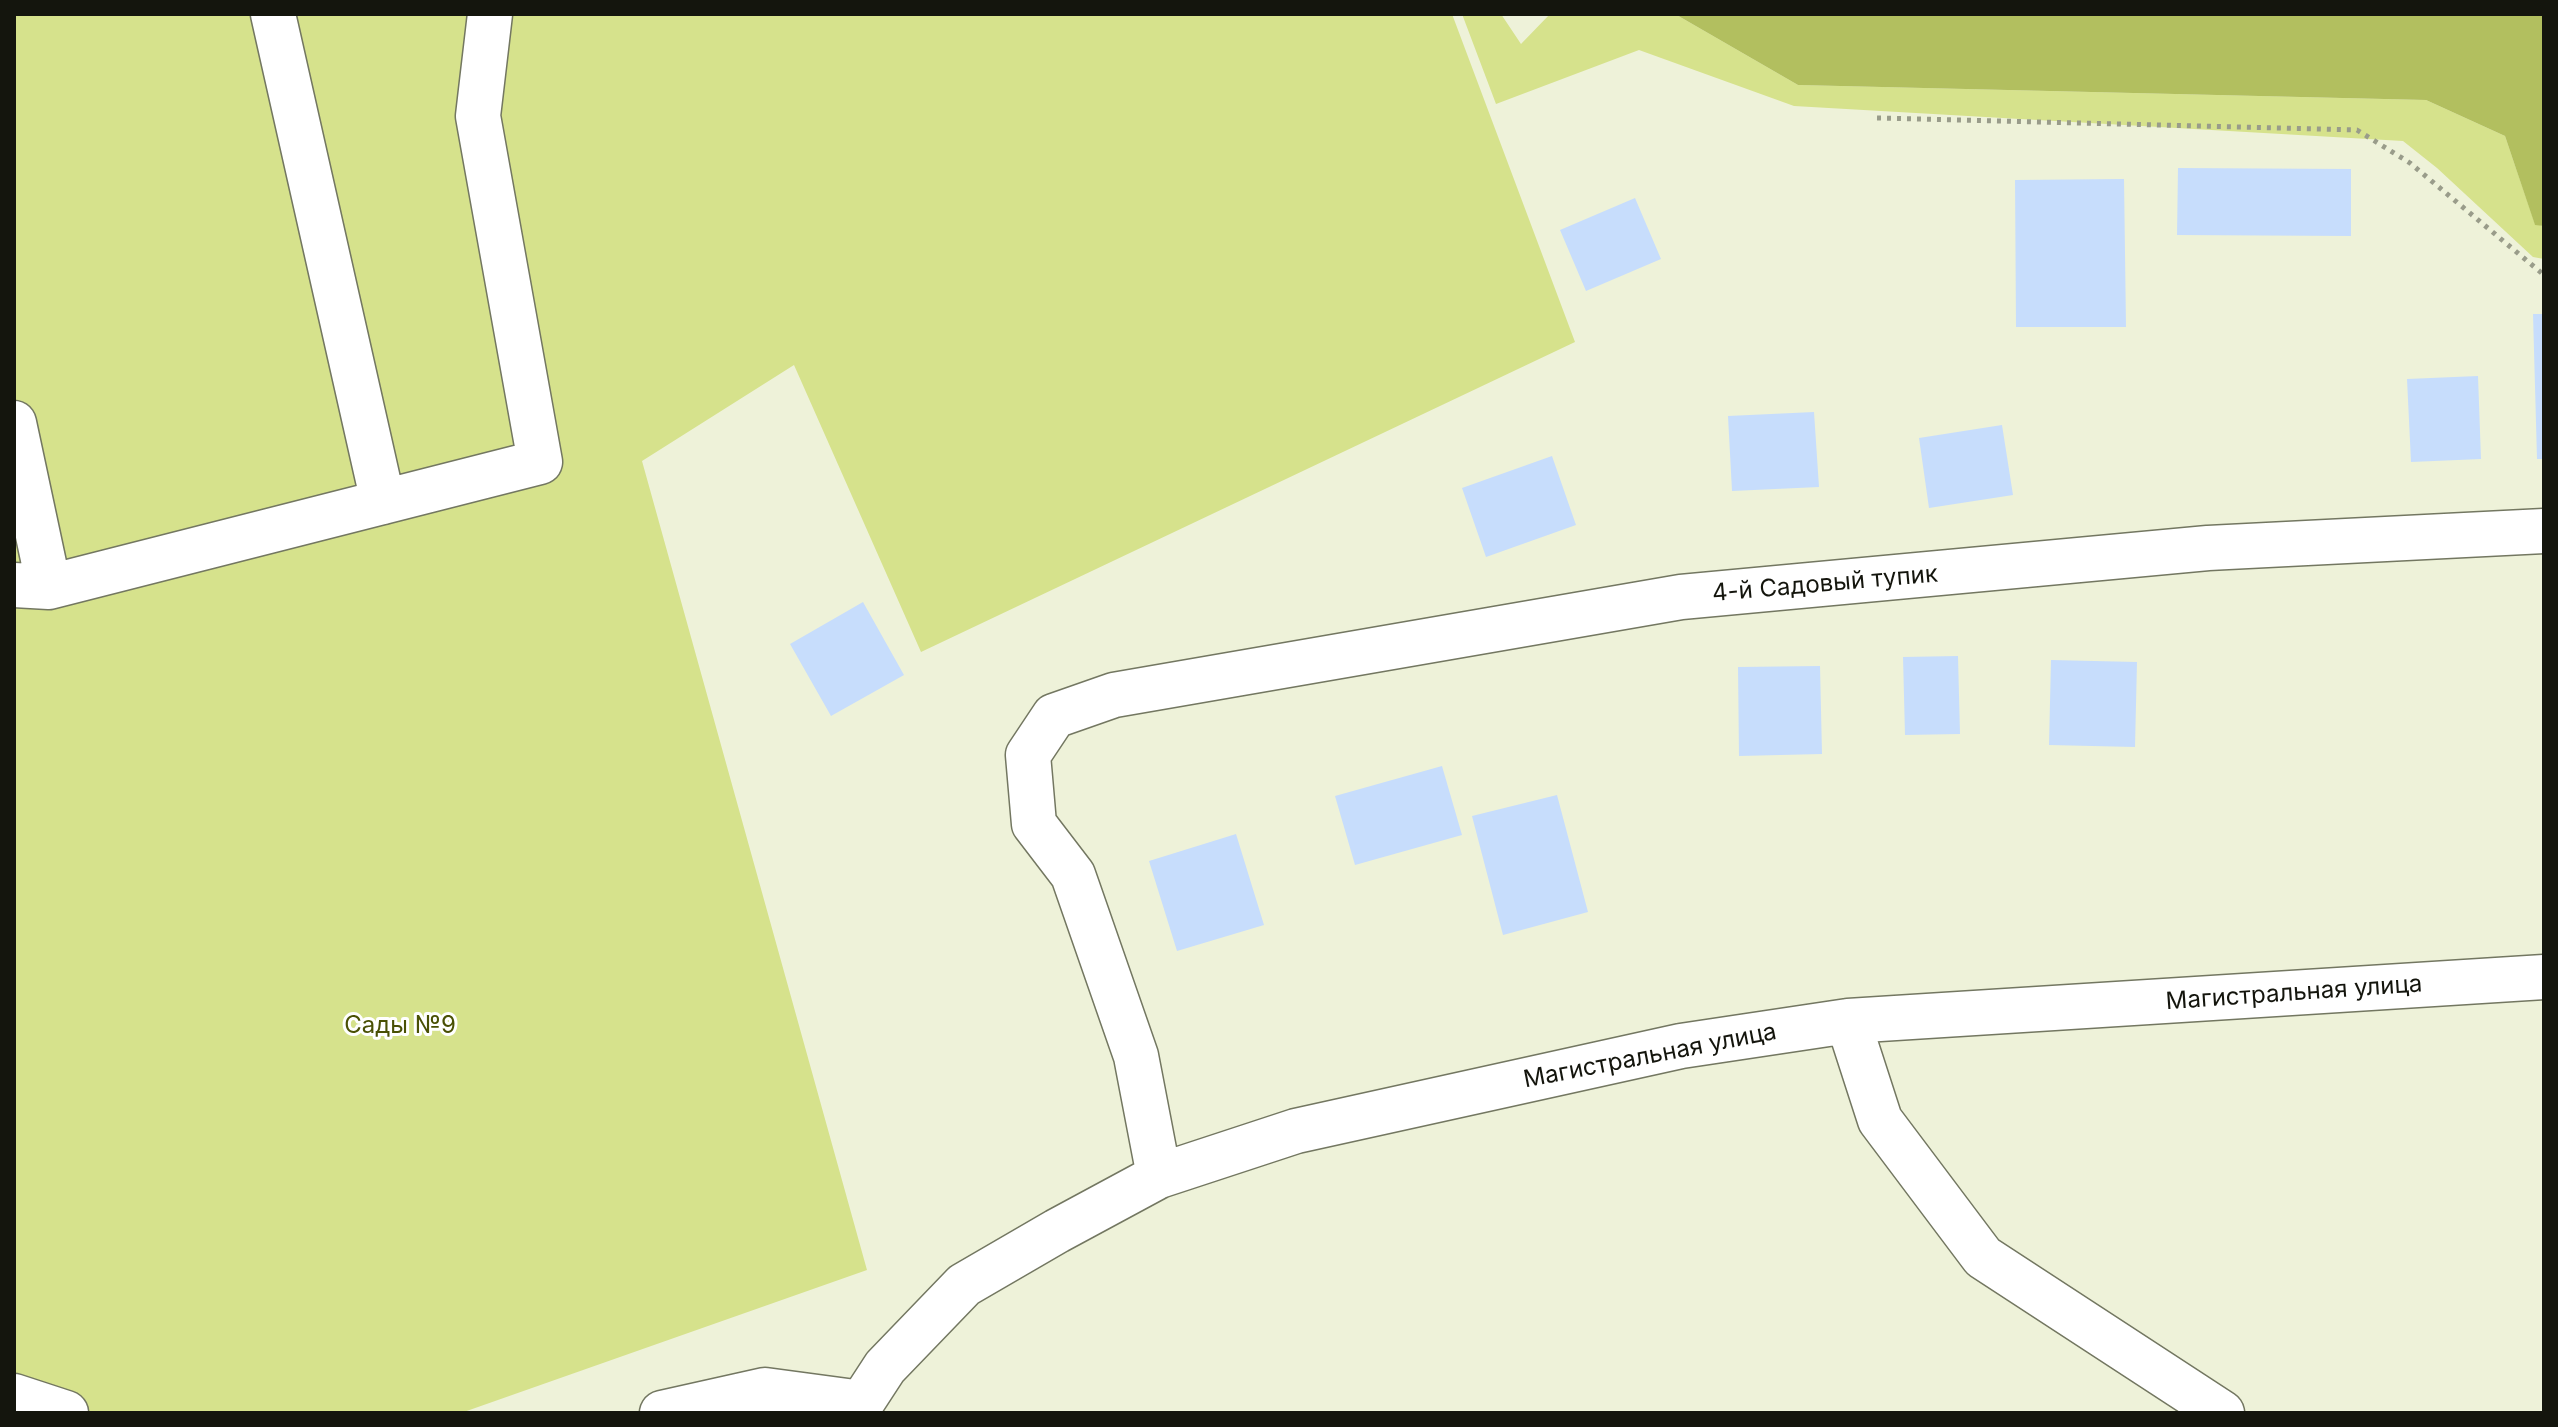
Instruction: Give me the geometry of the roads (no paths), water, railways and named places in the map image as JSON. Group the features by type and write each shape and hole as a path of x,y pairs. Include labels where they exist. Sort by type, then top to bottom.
{"street":[{"path":"273,14 383,502"},
{"path":"14,423 31,586 540,462 478,116 490,14"},
{"name":"4-й Садовый тупик","path":"1159,1176 1136,1056 1078,889 1073,875 1034,824 1028,755 1054,716 1114,695 1681,597 2208,548 2544,531"},
{"name":"Магистральная улица","path":"859,1408 885,1367 964,1285 1159,1176 1296,1131 1681,1046 1848,1021 2544,977"},
{"path":"1848,1021 1880,1120 1983,1257 2222,1413"},
{"path":"662,1413 765,1390 859,1408"},
{"path":"14,1396 66,1413"}],"park label":[{"name":"Сады №9","path":"400,1026"}]}
